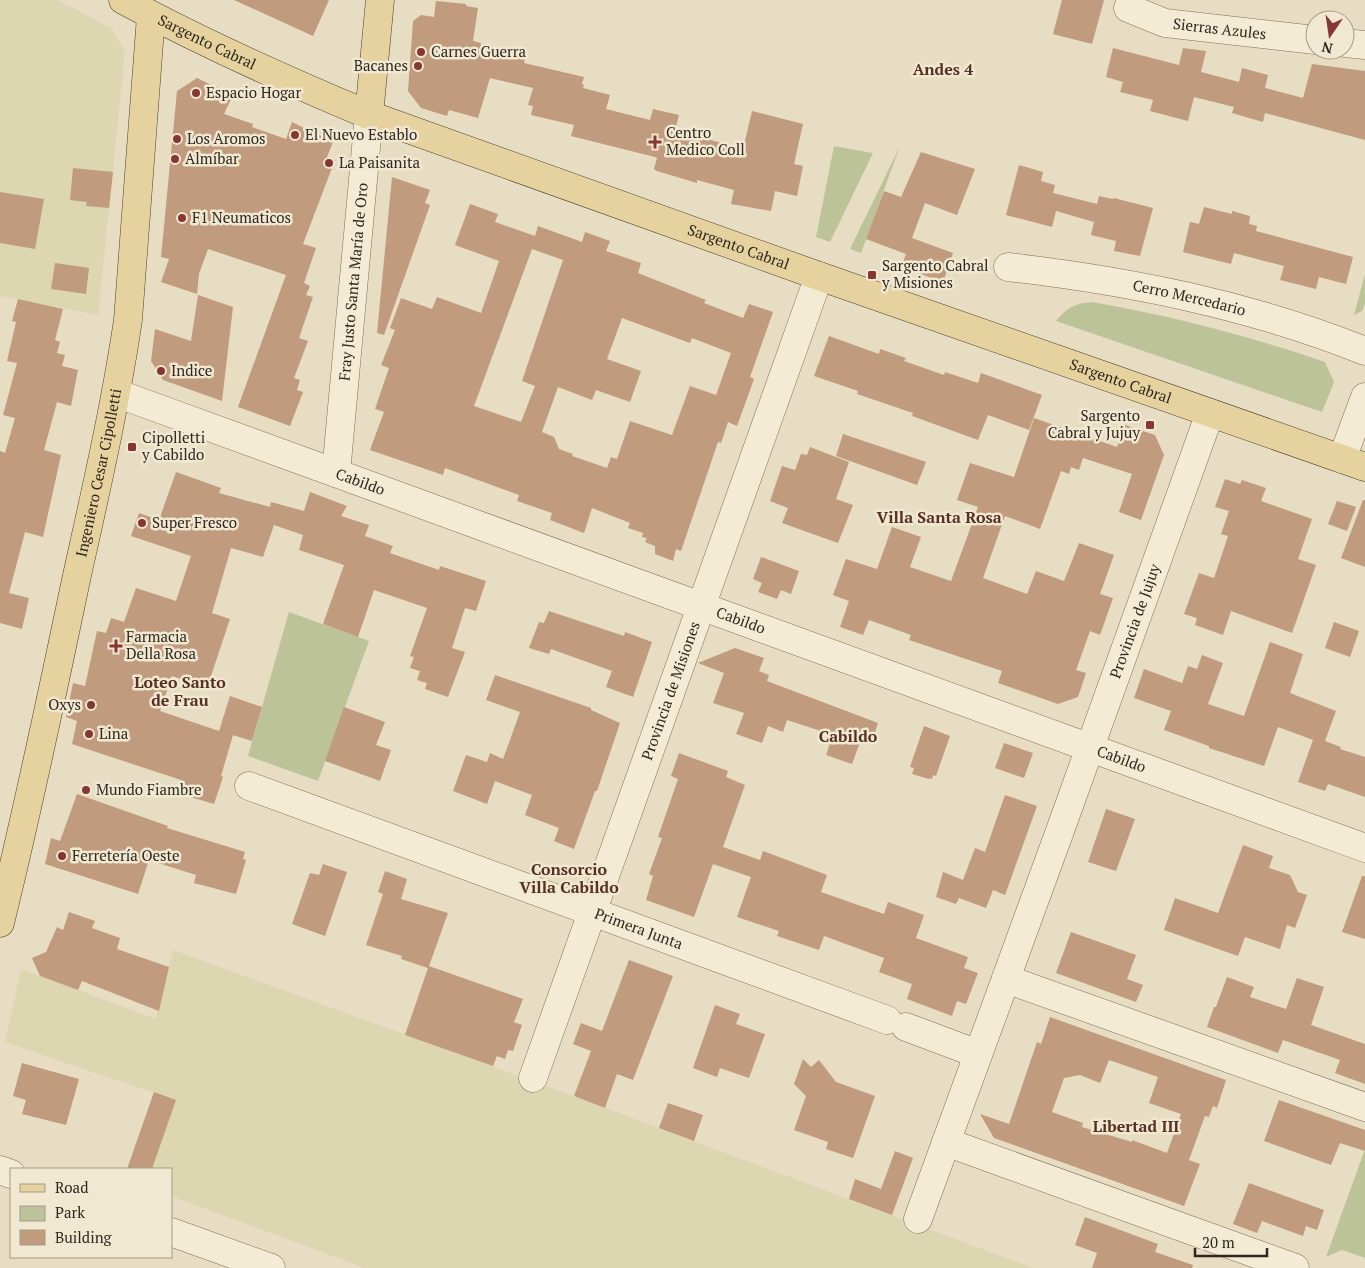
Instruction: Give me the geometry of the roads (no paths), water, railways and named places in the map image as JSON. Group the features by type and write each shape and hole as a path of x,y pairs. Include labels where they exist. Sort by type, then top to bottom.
{"main road":[{"name":"Sargento Cabral","path":"122,0 247,63 369,115 819,276 1353,463"},
{"name":"Fray Justo Santa María de Oro","path":"369,115 380,0"},
{"name":"Ingeniero Cesar Cipolletti","path":"0,922 4,889 25,820 116,393 128,320 151,16"}],"street":[{"name":"Sierras Azules","path":"1128,8 1164,23 1305,39"},
{"name":"Fray Justo Santa María de Oro","path":"336,473 369,115"},
{"name":"Cerro Mercedario","path":"1008,267 1077,275 1202,299 1286,322 1365,351"},
{"name":"Provincia de Misiones","path":"533,1078 819,276"},
{"name":"Cabildo","path":"116,393 1365,848"},
{"path":"1353,463 1365,397"},
{"name":"Provincia de Jujuy","path":"918,1219 1210,413"},
{"name":"Primera Junta","path":"249,786 978,1054"},
{"path":"1006,979 1365,1107"},
{"path":"946,1142 1296,1268"},
{"path":"172,1232 271,1268"}],"place":[{"name":"Carnes Guerra","path":"421,52"},
{"name":"Bacanes","path":"418,66"},
{"name":"Espacio Hogar","path":"196,93"},
{"name":"El Nuevo Establo","path":"295,135"},
{"name":"Los Aromos","path":"177,139"},
{"name":"Centro Medico Coll","path":"655,142"},
{"name":"Almíbar","path":"175,159"},
{"name":"La Paisanita","path":"329,163"},
{"name":"F1 Neumaticos","path":"182,218"},
{"name":"Sargento Cabral y Misiones","path":"872,275"},
{"name":"Indice","path":"161,371"},
{"name":"Sargento Cabral y Jujuy","path":"1150,425"},
{"name":"Cipolletti y Cabildo","path":"132,447"},
{"name":"Super Fresco","path":"142,523"},
{"name":"Farmacia Della Rosa","path":"116,646"},
{"name":"Oxys","path":"91,705"},
{"name":"Lina","path":"89,734"},
{"name":"Mundo Fiambre","path":"86,790"},
{"name":"Ferretería Oeste","path":"62,856"}],"district":[{"name":"Andes 4","path":"943,69"},
{"name":"Villa Santa Rosa","path":"939,517"},
{"name":"Loteo Santo de Frau","path":"180,691"},
{"name":"Cabildo","path":"848,736"},
{"name":"Consorcio Villa Cabildo","path":"569,878"},
{"name":"Libertad III","path":"1136,1126"}]}
